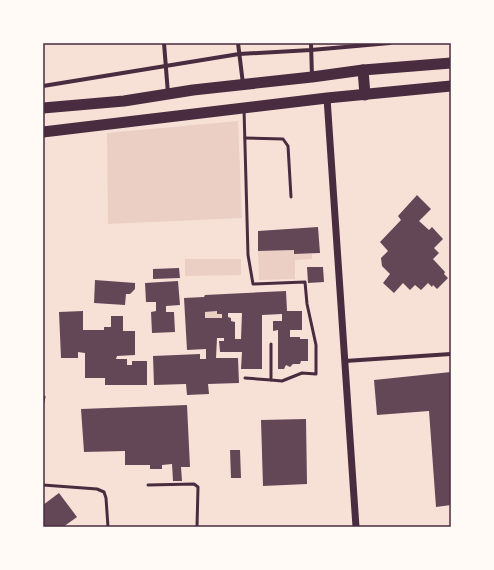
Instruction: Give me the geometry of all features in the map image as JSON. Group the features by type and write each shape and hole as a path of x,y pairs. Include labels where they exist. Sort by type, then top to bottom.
{"highway":[{"path":"43,108 124,101 243,84 363,70 451,63"},
{"path":"363,70 365,95"},
{"path":"43,132 327,98 451,86"}],"street":[{"path":"164,43 168,94"},
{"path":"238,43 243,84"},
{"path":"311,43 312,77"},
{"path":"43,86 239,54 311,50 388,43"},
{"path":"327,98 356,527"},
{"path":"345,361 451,354"}],"lane":[{"path":"244,108 248,255 253,284 305,282 307,304 316,345 316,374 302,373 282,381 245,378"},
{"path":"245,138 283,139 288,146 292,197"},
{"path":"271,344 271,380"},
{"path":"43,402 44,397"},
{"path":"43,484 97,489 104,492 106,498 108,527"},
{"path":"148,485 194,484 198,487 197,527"}],"shaded area":[{"path":"238,121 242,218 108,224 107,133"},
{"path":"294,250 295,254 312,254 312,259 295,260 295,279 259,280 258,251"},
{"path":"185,259 241,259 241,275 185,276"},
{"path":"217,311 217,314 222,314 222,318 205,318 205,312"}],"building":[{"path":"417,195 431,209 419,221 429,230 432,227 443,239 434,248 439,253 433,259 445,272 444,274 448,278 437,289 428,283 421,290 415,285 410,290 403,283 394,293 383,283 390,274 382,266 381,258 388,251 380,242 401,220 398,216"},
{"path":"318,227 320,253 294,254 294,250 258,251 258,231"},
{"path":"307,267 323,267 324,282 308,283"},
{"path":"179,268 180,278 153,279 153,269"},
{"path":"95,280 135,283 135,289 130,294 126,294 125,305 94,303"},
{"path":"178,281 180,305 166,306 166,312 174,312 175,332 152,333 151,312 156,311 156,302 146,302 145,283"},
{"path":"286,291 287,311 302,311 302,330 290,330 290,337 308,339 308,361 301,361 300,364 293,364 290,367 286,365 284,369 278,369 278,330 273,331 273,321 282,321 282,314 262,315 262,369 241,369 242,352 220,352 219,341 224,341 224,338 217,338 216,358 238,358 239,383 208,384 209,394 187,395 186,384 154,385 153,356 200,354 200,359 206,359 206,349 187,350 184,298 204,297 205,295","holes":["217,311 217,314 222,314 222,318 205,318 205,312","228,313 242,313 241,339 235,339 235,322 231,321 231,318 228,317"]},
{"path":"83,311 83,330 104,330 104,327 111,327 111,316 123,316 123,331 135,331 135,355 117,356 116,359 127,359 127,365 132,365 132,361 147,361 147,385 105,385 105,378 85,378 85,353 78,352 78,358 61,358 59,312"},
{"path":"451,372 451,505 436,507 429,411 377,415 374,380"},
{"path":"187,405 190,467 181,467 182,481 173,481 172,464 162,465 162,469 150,469 150,465 125,465 125,451 84,452 81,409"},
{"path":"306,419 307,484 263,486 261,420"},
{"path":"230,450 240,450 241,478 231,478"},
{"path":"59,493 77,517 63,527 43,527 43,505"}]}
